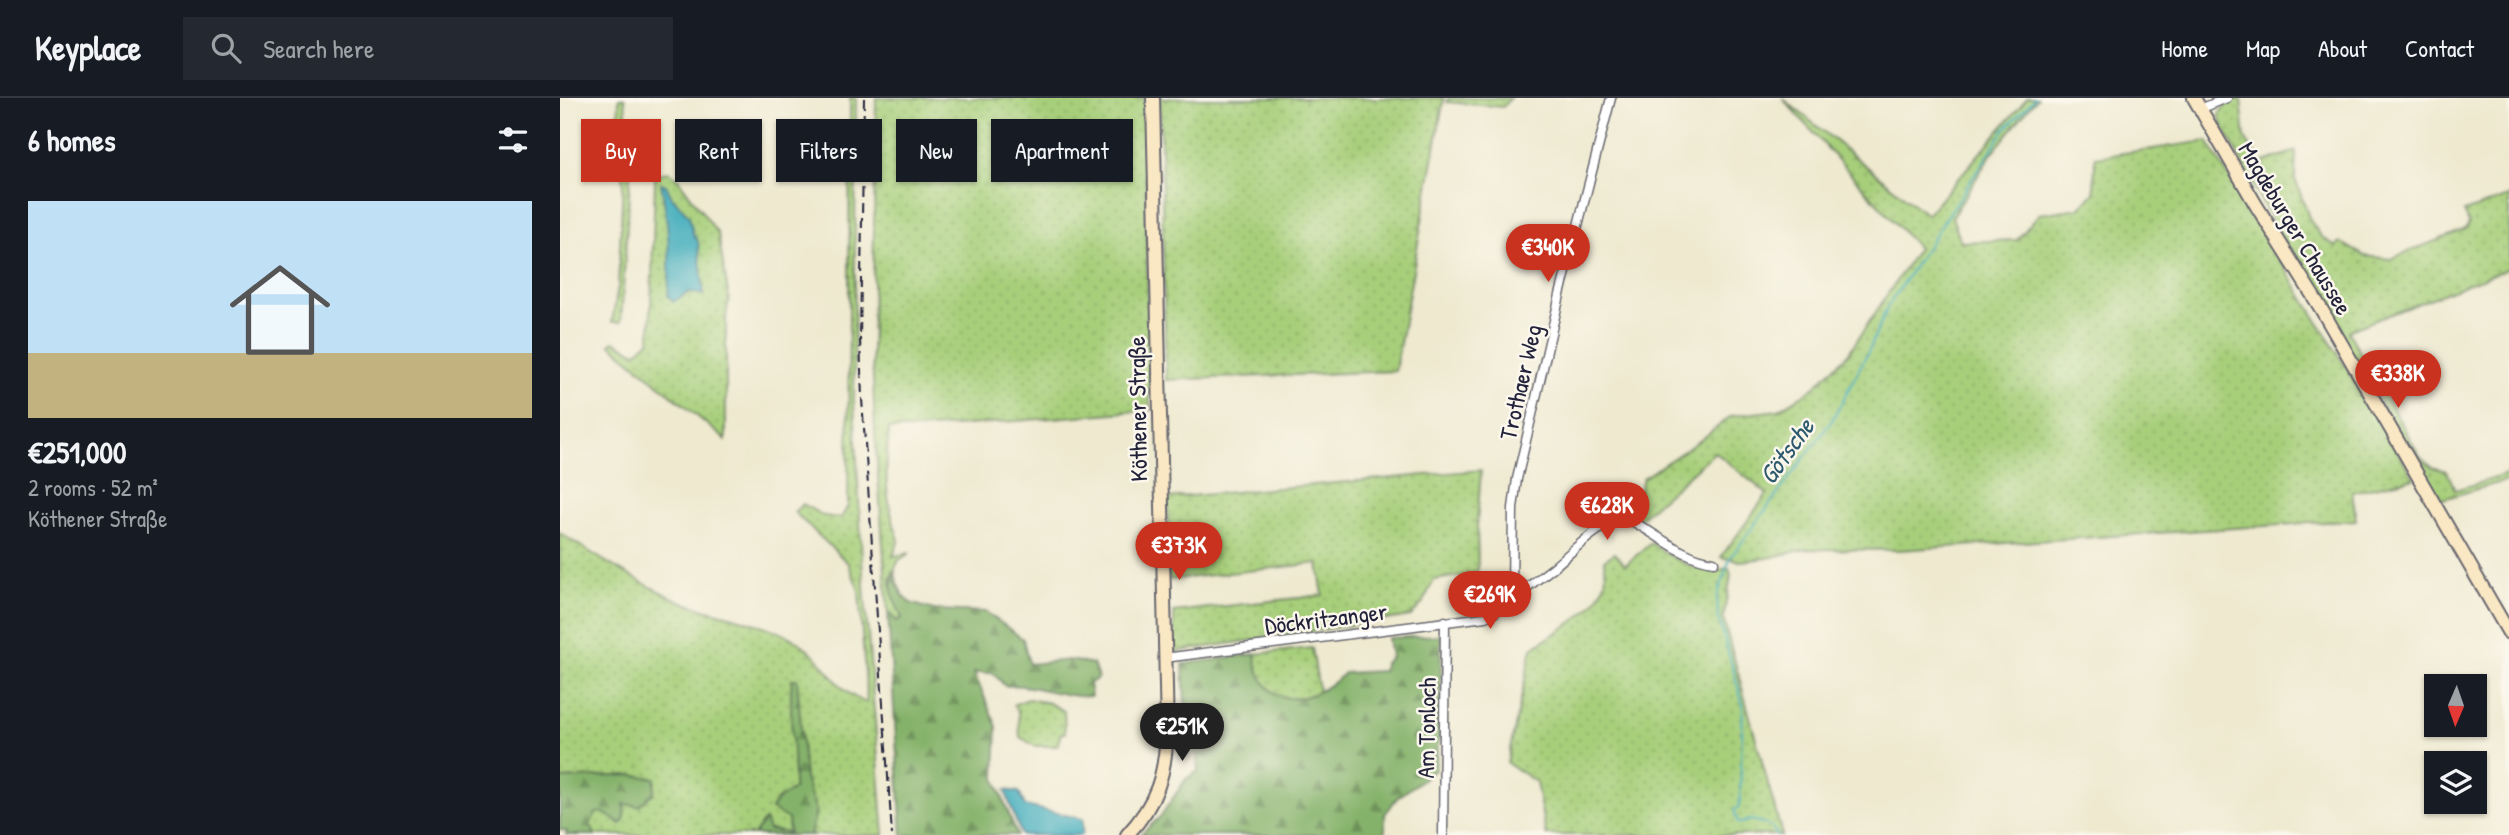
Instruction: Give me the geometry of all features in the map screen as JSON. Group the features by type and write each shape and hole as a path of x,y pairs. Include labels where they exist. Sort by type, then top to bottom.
{"main road":[{"name":"Köthener Straße","path":"1127,835 1152,803 1162,777 1167,732 1153,98"},
{"name":"Magdeburger Chaussee","path":"2197,103 2256,205 2320,307 2509,633"}],"street":[{"name":"Trothaer Weg","path":"1516,595 1512,588 1513,508 1517,478 1560,295 1611,98"},
{"path":"2197,103 2227,98"},
{"path":"1623,490 1631,491 1634,499 1628,519 1685,553 1714,562"},
{"name":"Döckritzanger","path":"1164,658 1485,617 1596,532 1620,518 1628,519"},
{"name":"Am Tonloch","path":"1443,835 1445,621"}],"green space":[{"path":"619,98 625,98 626,119 619,119"},
{"path":"850,98 856,98 856,119 850,119"},
{"path":"876,98 1144,98 1150,410 919,429 889,429 887,485 899,540 893,556 910,553 899,560 890,579 902,618 897,622 888,612 875,434 872,352 875,182 882,182 882,119 876,119"},
{"path":"1160,98 1444,98 1395,371 1166,380"},
{"path":"1448,98 1510,98 1503,107 1447,102"},
{"path":"1782,98 1927,215 2027,98 2037,98 1992,153 1952,217 1961,242 2017,240 2039,214 2079,208 2094,193 2095,157 2207,141 2414,478 2352,492 2356,520 1899,550 1806,549 1741,561 1721,557 1767,494 1715,452 1637,521 1633,514 1643,478 1731,416 1778,410 1811,390 1848,354 1918,248"},
{"path":"2241,99 2245,138 2261,163 2296,151 2295,179 2310,220 2321,236 2336,247 2340,242 2365,256 2390,259 2466,229 2469,223 2464,212 2509,196 2509,268 2350,330 2349,333 2420,456 2432,467 2447,471 2455,490 2509,474 2509,480 2439,500 2273,223 2220,121 2223,109"},
{"path":"669,172 675,177 675,182 680,182 718,234 729,299 726,316 726,440 610,344 614,341 636,353 650,340 655,182 661,182 661,173"},
{"path":"630,182 621,322 612,322 618,287 623,184"},
{"path":"850,182 855,182 854,401 862,560 884,835 810,835 816,811 805,779 796,679 793,728 794,789 777,800 788,819 789,833 769,830 764,820 754,835 595,835 590,824 596,813 604,813 624,804 631,775 560,779 560,533 632,577 678,600 759,625 790,638 812,653 847,692 867,703 859,590 848,563 794,512 803,504 823,516 841,518 848,506"},
{"path":"1481,470 1477,523 1478,570 1471,574 1434,580 1422,604 1411,616 1174,652 1174,612 1323,595 1318,563 1169,580 1168,498"},
{"path":"1651,543 1697,568 1729,568 1731,576 1723,618 1782,835 1546,835 1536,782 1507,763 1532,648 1575,620 1594,603 1605,582 1604,560 1615,553 1625,565"},
{"path":"895,570 902,594 910,603 934,610 986,612 1023,639 1029,664 1069,660 1093,664 1098,678 1089,684 1091,696 1005,686 993,673 974,673 997,727 995,778 1017,835 902,835 888,612 896,621 902,618 891,588"},
{"path":"1441,635 1441,719 1435,770 1397,798 1385,814 1385,835 1140,835 1160,817 1186,779 1198,771 1195,735 1185,705 1183,664 1255,654 1259,673 1267,686 1277,694 1289,698 1303,697 1317,693 1344,673 1383,671 1384,664 1391,657 1388,638"},
{"path":"1312,648 1319,691 1310,696 1302,699 1284,697 1269,688 1257,670 1255,654"},
{"path":"792,679 797,679 805,779 816,811 810,835 754,835 765,820 769,830 789,833 788,819 771,809 777,800 794,789"},
{"path":"1028,699 1049,703 1064,711 1065,733 1061,733 1057,746 1035,746 1020,737 1018,711 1013,705"},
{"path":"631,775 655,778 654,792 639,806 624,804 625,817 621,824 604,813 596,813 590,824 595,835 566,835 567,831 560,830 560,779"}],"water":[{"path":"661,183 666,185 671,196 689,216 693,234 698,241 704,295 689,292 673,302 668,296 668,239"},
{"path":"1005,790 1019,792 1025,806 1083,819 1082,835 1021,835"}],"waterway":[{"name":"Götsche","path":"1777,835 1762,822 1749,820 1738,823 1734,810 1739,807 1740,798 1743,705 1718,616 1717,597 1730,558 1833,419 1868,352 1888,306 2005,129 2035,98"}],"railway":[{"path":"864,98 860,339 862,399 892,835"}]}
